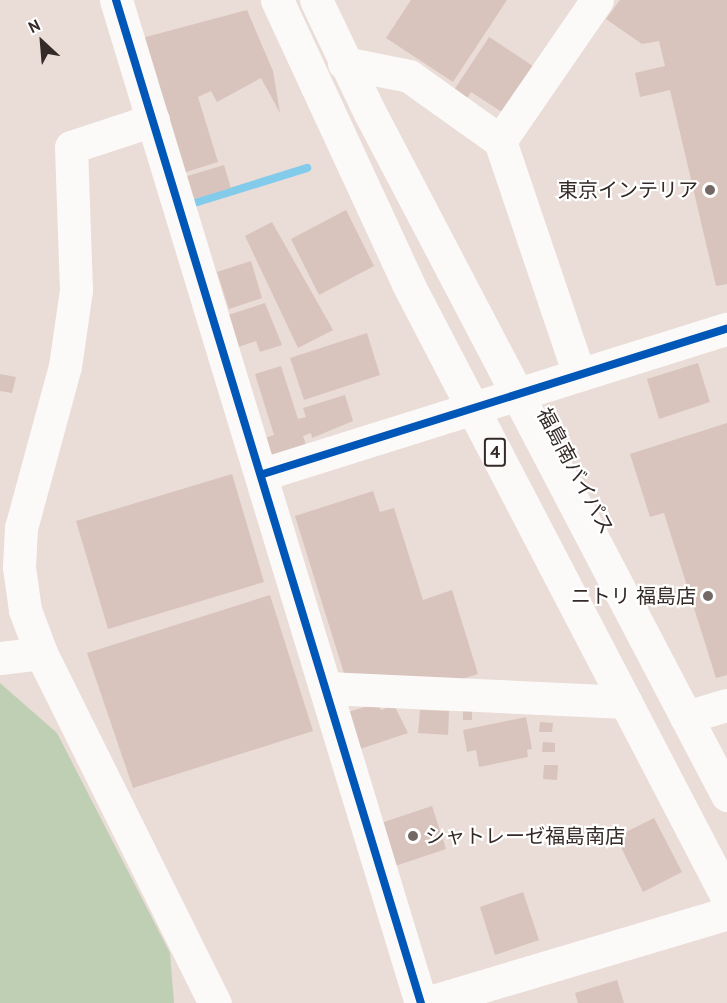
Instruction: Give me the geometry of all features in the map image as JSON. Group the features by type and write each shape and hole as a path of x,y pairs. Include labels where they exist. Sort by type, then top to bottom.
{"main road":[{"path":"116,0 263,474 423,1003 727,914"},
{"name":"4","path":"277,0 408,284 727,897"},
{"name":"福島南バイパス","path":"316,0 344,63 727,795"},
{"path":"500,141 597,0"},
{"path":"344,63 409,76 500,141 579,374"},
{"path":"153,120 71,147 76,290 65,366 21,528 19,567 25,610 41,653 215,1003"},
{"path":"263,474 516,393 727,329"},
{"path":"0,658 41,653"},
{"path":"327,688 626,702"},
{"path":"686,717 727,705"}],"green space":[{"path":"0,683 57,733 170,953 174,1003 0,1003"}],"building":[{"path":"411,0 507,0 453,82 386,38"},
{"name":"東京インテリア","path":"620,0 727,0 727,284 716,286 670,90 640,97 635,73 665,66 659,41 642,44 606,19"},
{"path":"247,10 273,71 280,113 261,78 217,102 211,91 198,97 218,162 183,173 142,38"},
{"path":"489,37 536,68 505,114 471,92 465,102 452,93"},
{"path":"224,165 231,188 187,201 181,178"},
{"path":"346,210 374,266 319,295 291,239"},
{"path":"272,222 333,330 298,348 245,236"},
{"path":"251,261 262,298 229,309 217,272"},
{"path":"265,303 282,345 260,352 256,341 238,347 228,315"},
{"path":"367,333 380,375 304,400 290,358"},
{"path":"698,363 710,402 659,419 647,379"},
{"path":"281,366 298,419 306,417 303,408 345,395 353,421 312,438 311,433 303,436 307,448 269,460 262,439 274,435 255,374"},
{"path":"0,374 16,377 12,393 0,391"},
{"name":"ニトリ 福島店","path":"727,423 727,675 716,678 664,513 650,517 630,454"},
{"path":"232,474 264,582 108,629 76,521"},
{"path":"373,491 380,512 394,508 423,600 452,590 478,674 434,688 347,683 295,516"},
{"path":"270,595 313,731 133,788 87,653"},
{"path":"378,703 381,710 394,705 408,733 360,749 348,712"},
{"path":"420,710 449,711 448,735 418,733"},
{"path":"463,710 472,710 472,720 463,720"},
{"path":"526,717 532,749 527,750 528,757 479,767 476,750 467,752 463,730"},
{"path":"540,722 553,723 552,732 539,732"},
{"path":"543,742 555,743 555,752 542,752"},
{"path":"544,765 558,765 557,780 543,779"},
{"name":"シャトレーゼ福島南店","path":"432,806 446,849 395,866 381,823"},
{"path":"654,818 682,872 643,892 616,837"},
{"path":"523,892 539,940 495,955 480,907"},
{"path":"617,980 624,1003 578,1003 575,993"}],"waterway":[{"path":"188,205 307,168"}],"cycle path":[{"path":"116,0 421,1003"},
{"path":"263,474 727,329"}],"place":[{"name":"東京インテリア","path":"710,190"},
{"name":"ニトリ 福島店","path":"708,596"},
{"name":"シャトレーゼ福島南店","path":"413,836"}]}
